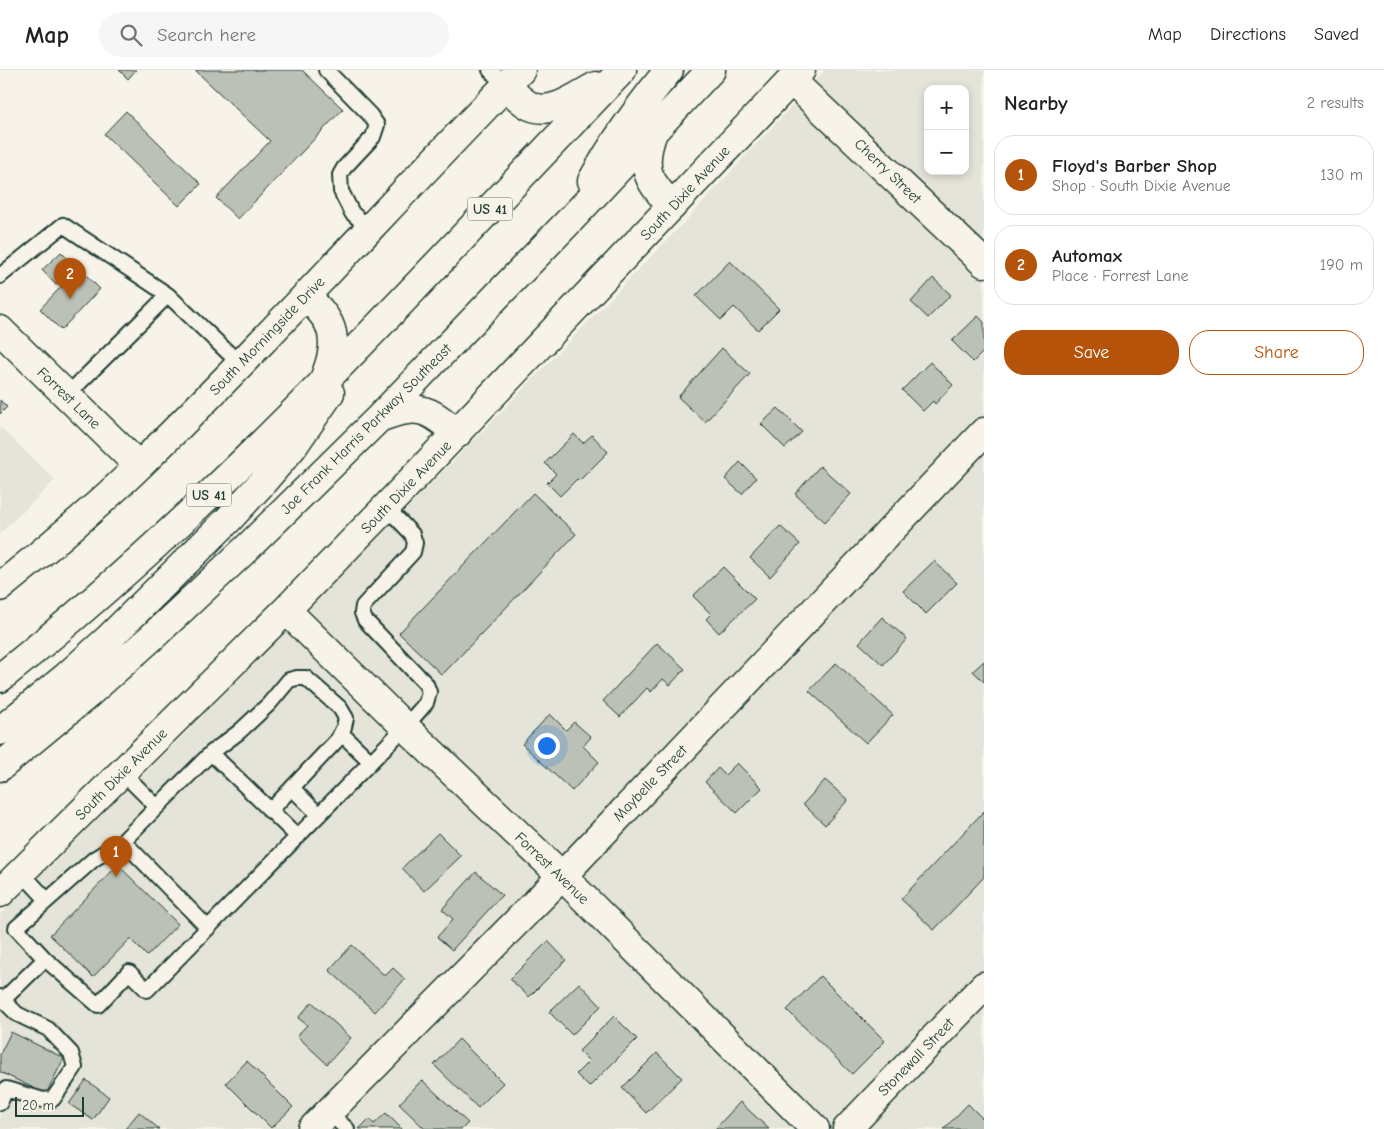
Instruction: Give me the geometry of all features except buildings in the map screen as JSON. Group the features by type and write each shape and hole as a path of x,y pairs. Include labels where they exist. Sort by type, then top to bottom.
{"street":[{"path":"506,75 520,99 531,106 541,109 553,108 564,104 621,70"},
{"name":"US 41","path":"0,678 54,634 156,545 260,447 358,347 621,70"},
{"path":"574,216 612,145 669,70"},
{"name":"Joe Frank Harris Parkway Southeast","path":"0,767 88,695 254,541 379,418 574,216 711,70"},
{"name":"South Morningside Drive","path":"0,587 58,539 139,466 240,364 370,229 506,75"},
{"name":"South Dixie Avenue","path":"0,893 286,610 457,434 796,75"},
{"name":"Cherry Street","path":"796,75 984,263"},
{"path":"653,132 647,148 650,180 672,206"},
{"path":"306,296 322,312 330,325 332,337 331,359 322,383"},
{"name":"Forrest Lane","path":"0,330 139,466"},
{"path":"0,731 67,676 108,639 228,520 292,448 358,347"},
{"path":"379,418 406,410 421,410 436,416 457,434"},
{"name":"Maybelle Street","path":"329,1123 984,432"},
{"name":"Forrest Avenue","path":"286,610 405,727 562,876 815,1129"},
{"name":"Stonewall Street","path":"847,1129 984,986"}],"lane":[{"path":"326,70 370,115 377,125 373,137 344,168 340,175 341,191 352,213 370,229"},
{"path":"0,276 63,225 168,295 240,364"},
{"path":"66,396 168,295"},
{"path":"270,810 338,739 346,718 340,708 306,678 289,680 269,704 240,732 211,753 123,841 94,859 16,928 45,958 98,1005 129,972 147,990 405,727 426,703 429,692 426,684 365,620 362,613 363,606 413,552 415,543 412,534 386,507"},
{"path":"341,733 371,762"},
{"path":"211,753 298,837"},
{"path":"123,773 157,807"},
{"path":"292,788 319,816"},
{"path":"123,841 208,928"},
{"path":"21,872 46,900"},
{"path":"0,1103 6,1089 43,1100 53,1099 75,1067 72,1052 48,1029 17,1014 2,999 45,958"}],"shaded area":[{"path":"825,70 984,70 984,1129 0,1129 0,914 180,739 478,436 691,215"},
{"path":"0,427 55,480 0,534"}],"place":[{"name":"Automax","path":"70,299"},
{"name":"Floyd's Barber Shop","path":"116,877"}]}
